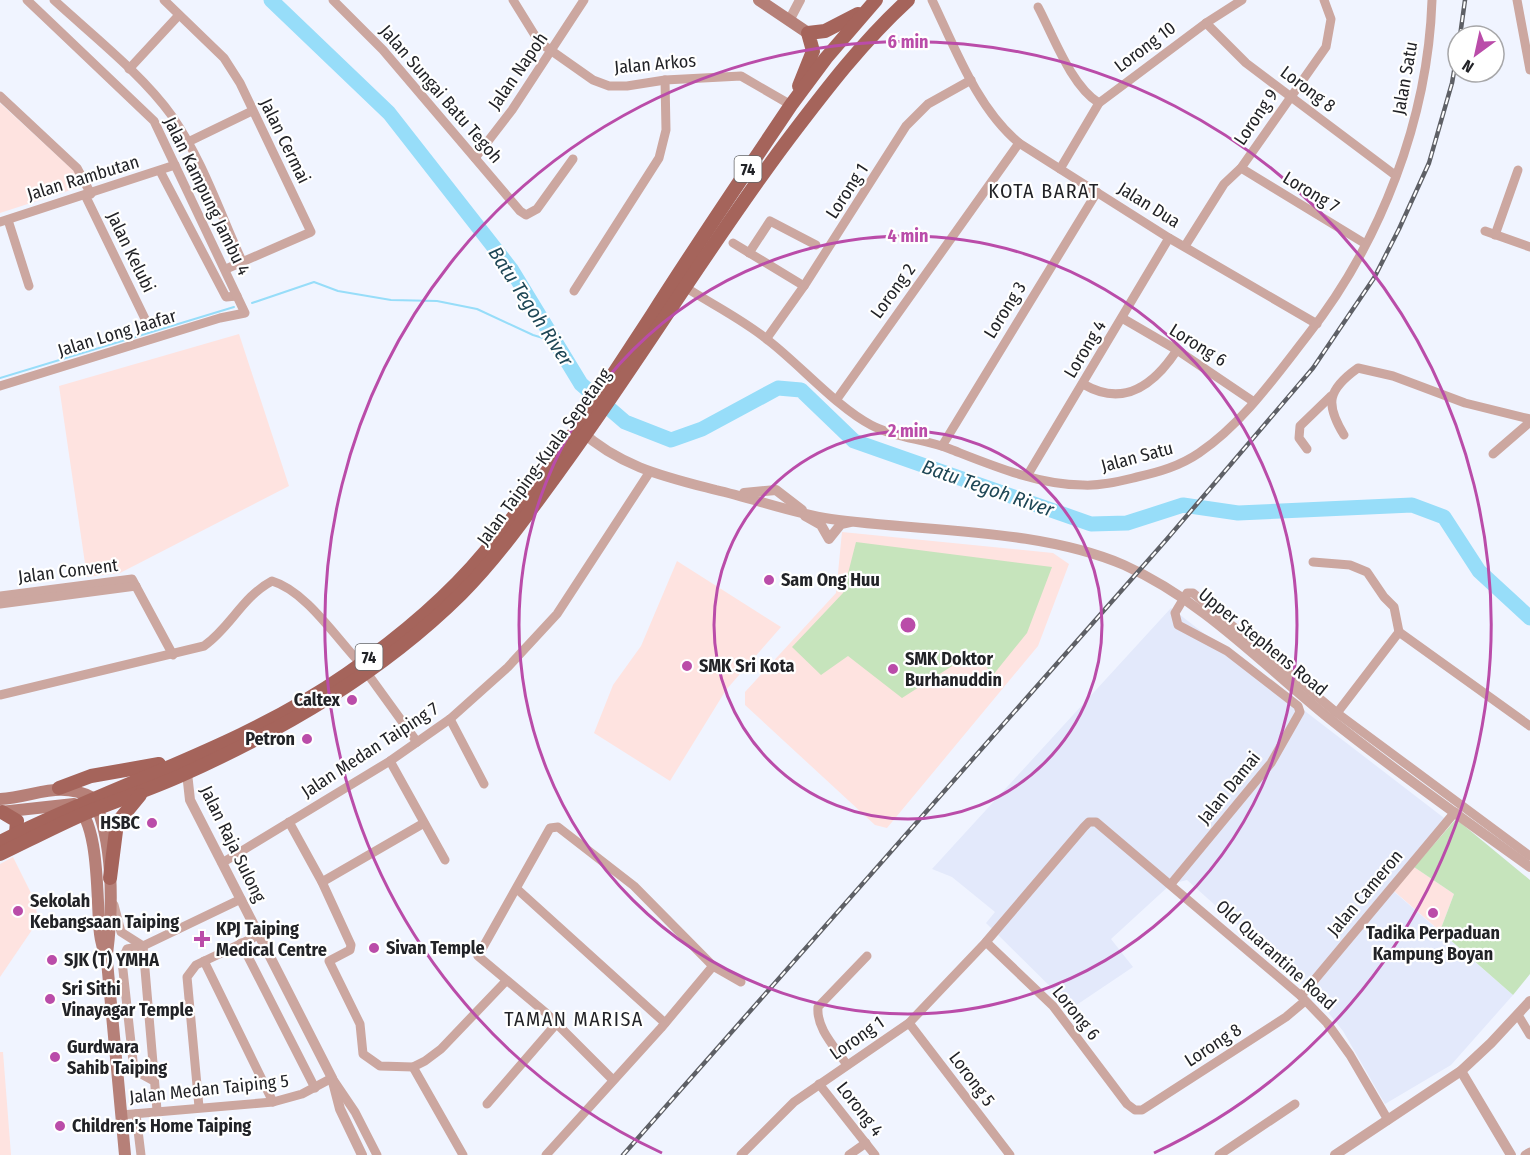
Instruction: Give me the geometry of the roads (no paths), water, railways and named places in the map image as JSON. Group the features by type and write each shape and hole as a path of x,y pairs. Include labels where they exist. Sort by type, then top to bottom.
{"main road":[{"path":"759,0 808,33 813,51 791,105"},
{"name":"Jalan Taiping-Kuala Sepetang","path":"606,395 686,287 779,152 875,30 908,0"},
{"path":"808,33 825,31 872,4"},
{"name":"Jalan Taiping-Kuala Sepetang","path":"95,803 141,793 187,773 310,710 364,669 476,562 585,426 791,105 855,22 872,4"},
{"path":"855,22 858,32 875,30"},
{"name":"Jalan Taiping-Kuala Sepetang","path":"95,803 197,755 364,669"},
{"path":"0,808 91,776 197,755"},
{"path":"59,788 78,791 95,803 112,893 106,961"},
{"path":"110,878 117,823 141,793"},
{"name":"74","path":"0,855 95,803"},
{"path":"0,808 62,805 80,810 92,837 100,936 106,961 125,1155"},
{"path":"0,808 17,821 16,834"},
{"name":"74","path":"0,842 80,810"}],"street":[{"name":"Jalan Kampung Jambu 4","path":"27,0 154,121 245,313"},
{"path":"54,0 129,69 171,115 188,142 242,261"},
{"name":"Jalan Cermai","path":"164,0 224,58 240,83 311,232 226,269"},
{"name":"Jalan Sungai Batu Tegoh","path":"333,0 383,50 522,212 531,214 537,209 573,159"},
{"name":"Jalan Arkos","path":"513,0 531,33 552,52 593,80 609,86 627,86 665,80 741,76 791,105"},
{"name":"Jalan Napoh","path":"475,158 552,52 584,0"},
{"path":"790,19 800,0"},
{"name":"Jalan Dua","path":"932,0 971,80 1002,130 1169,238 1317,324"},
{"name":"Lorong 10","path":"1060,169 1099,103 1206,23 1242,0"},
{"name":"Lorong 9","path":"1185,246 1224,184 1241,168 1326,47 1331,19 1324,0"},
{"name":"Jalan Satu","path":"686,287 767,339 837,399 873,426 942,446 1027,476 1082,486 1160,471 1198,454 1254,402 1317,324 1344,283 1395,175 1412,129 1423,79 1432,0"},
{"path":"1517,0 1530,70"},
{"path":"1038,7 1078,81 1089,97 1099,103"},
{"path":"129,69 179,15"},
{"name":"Lorong 8","path":"1206,23 1246,63 1395,175"},
{"path":"574,291 659,159 666,130 665,80"},
{"name":"Lorong 1","path":"767,339 804,286 906,126 928,104 971,80"},
{"name":"Jalan Kelubi","path":"0,96 78,168 88,195 147,322"},
{"path":"188,142 252,111"},
{"name":"Lorong 2","path":"837,399 1019,143"},
{"name":"Jalan Rambutan","path":"4,221 175,165"},
{"name":"Lorong 7","path":"1241,168 1364,243"},
{"path":"1495,235 1518,170"},
{"path":"160,171 226,297 237,296"},
{"name":"Lorong 3","path":"942,446 1097,192"},
{"path":"4,221 30,286"},
{"path":"749,253 770,221 816,245"},
{"path":"1485,231 1530,247"},
{"name":"Lorong 4","path":"1027,476 1169,238"},
{"path":"733,243 804,286"},
{"name":"Jalan Long Jaafar","path":"0,386 220,318 245,313"},
{"name":"Lorong 6","path":"1122,318 1177,350 1254,402"},
{"path":"1083,384 1095,391 1110,394 1137,389 1162,373 1177,350"},
{"path":"1307,449 1299,438 1300,426 1358,368 1369,369 1465,403 1530,421"},
{"path":"1332,394 1330,403 1333,417 1344,435"},
{"path":"1493,454 1530,421"},
{"path":"585,426 649,473 791,510 821,525 829,539 840,524 857,521"},
{"name":"Jalan Medan Taiping 7","path":"222,863 390,761 450,719 528,648 558,614 649,473"},
{"path":"729,493 756,494 776,490 806,513"},
{"name":"Upper Stephens Road","path":"791,510 857,521 1037,542 1070,548 1123,565 1196,606 1455,812 1529,860"},
{"path":"1313,562 1350,565 1367,572 1383,597 1394,607 1399,632 1530,726"},
{"path":"0,695 204,646 218,636 248,597 272,581 286,585 302,599 364,669 417,742"},
{"name":"Jalan Convent","path":"0,597 134,583"},
{"name":"Jalan Convent","path":"0,604 134,583"},
{"name":"Jalan Convent","path":"134,583 173,655"},
{"name":"Jalan Damai","path":"1171,884 1271,763 1300,712 1298,706 1227,651 1178,625 1175,614 1183,596 1193,593 1230,621 1333,716"},
{"path":"1399,632 1333,716 1529,860"},
{"path":"450,719 484,784"},
{"path":"390,761 445,860"},
{"name":"Jalan Raja Sulong","path":"187,773 190,800 332,1078 340,1109 362,1155"},
{"name":"Jalan Cameron","path":"1303,998 1455,812"},
{"path":"289,822 322,882 351,945 350,950 329,961 360,1024 363,1054 380,1066 413,1067 441,1049 506,981"},
{"name":"Old Quarantine Road","path":"986,942 1089,822 1096,822 1107,828 1303,998 1327,1023 1350,1055 1388,1120"},
{"path":"322,882 424,823"},
{"path":"613,1080 557,1023 478,956 550,828 558,827 634,886 713,966 741,982"},
{"path":"517,889 665,1023"},
{"path":"112,893 121,932 143,946"},
{"path":"154,1081 134,1070 122,961 127,949 143,946 241,899"},
{"path":"199,1107 187,977 196,965 259,935"},
{"name":"Lorong 1","path":"741,1155 794,1102 909,1023 986,942"},
{"name":"Lorong 6","path":"986,942 1053,1006 1127,1104 1135,1110"},
{"path":"241,943 315,1088"},
{"path":"143,946 157,1110"},
{"path":"847,1065 822,1027 818,1018 818,1007 867,956"},
{"path":"204,961 273,1102"},
{"path":"546,1155 713,966"},
{"name":"Lorong 8","path":"1135,1110 1142,1110 1286,1017 1303,998"},
{"path":"1335,1155 1461,1071 1530,1001"},
{"path":"1518,1015 1530,1035"},
{"path":"488,1104 557,1023"},
{"name":"Lorong 5","path":"909,1023 1010,1155"},
{"path":"413,1067 463,1155"},
{"path":"1461,1071 1511,1155"},
{"path":"332,1078 355,1112 377,1155"},
{"name":"Jalan Medan Taiping 5","path":"121,1115 157,1110 273,1102 315,1088 332,1078"},
{"name":"Lorong 4","path":"819,1084 875,1155"},
{"path":"1219,1155 1295,1104"},
{"path":"136,1113 141,1155"},
{"path":"849,1155 866,1143"},
{"path":"1525,1155 1530,1152"}],"waterway":[{"name":"Batu Tegoh River","path":"271,0 389,113 511,269 581,384 625,422 671,440 702,429 778,388 801,390 854,441 1091,524 1127,523 1183,505 1238,513 1412,505 1444,517 1479,571 1530,618"},
{"path":"252,303 314,282 338,291 391,300 437,301 477,309 533,335 556,342"},
{"path":"0,378 234,307"}],"railway":[{"path":"1462,24 1465,0"},
{"path":"623,1155 1167,539 1313,368 1374,278 1399,229 1429,163 1452,84"}],"place":[{"name":"Sam Ong Huu","path":"769,580"},
{"name":"SMK Sri Kota","path":"687,666"},
{"name":"SMK Doktor Burhanuddin","path":"893,669"},
{"name":"Caltex","path":"352,700"},
{"name":"Petron","path":"307,739"},
{"name":"HSBC","path":"152,823"},
{"name":"Sekolah Kebangsaan Taiping","path":"18,911"},
{"name":"Tadika Perpaduan Kampung Boyan","path":"1433,913"},
{"name":"KPJ Taiping Medical Centre","path":"202,939"},
{"name":"Sivan Temple","path":"374,948"},
{"name":"SJK (T) YMHA","path":"52,960"},
{"name":"Sri Sithi Vinayagar Temple","path":"50,999"},
{"name":"Gurdwara Sahib Taiping","path":"55,1057"},
{"name":"Children's Home Taiping","path":"60,1126"}],"district":[{"name":"KOTA BARAT","path":"1044,191"},
{"name":"TAMAN MARISA","path":"574,1019"}]}
